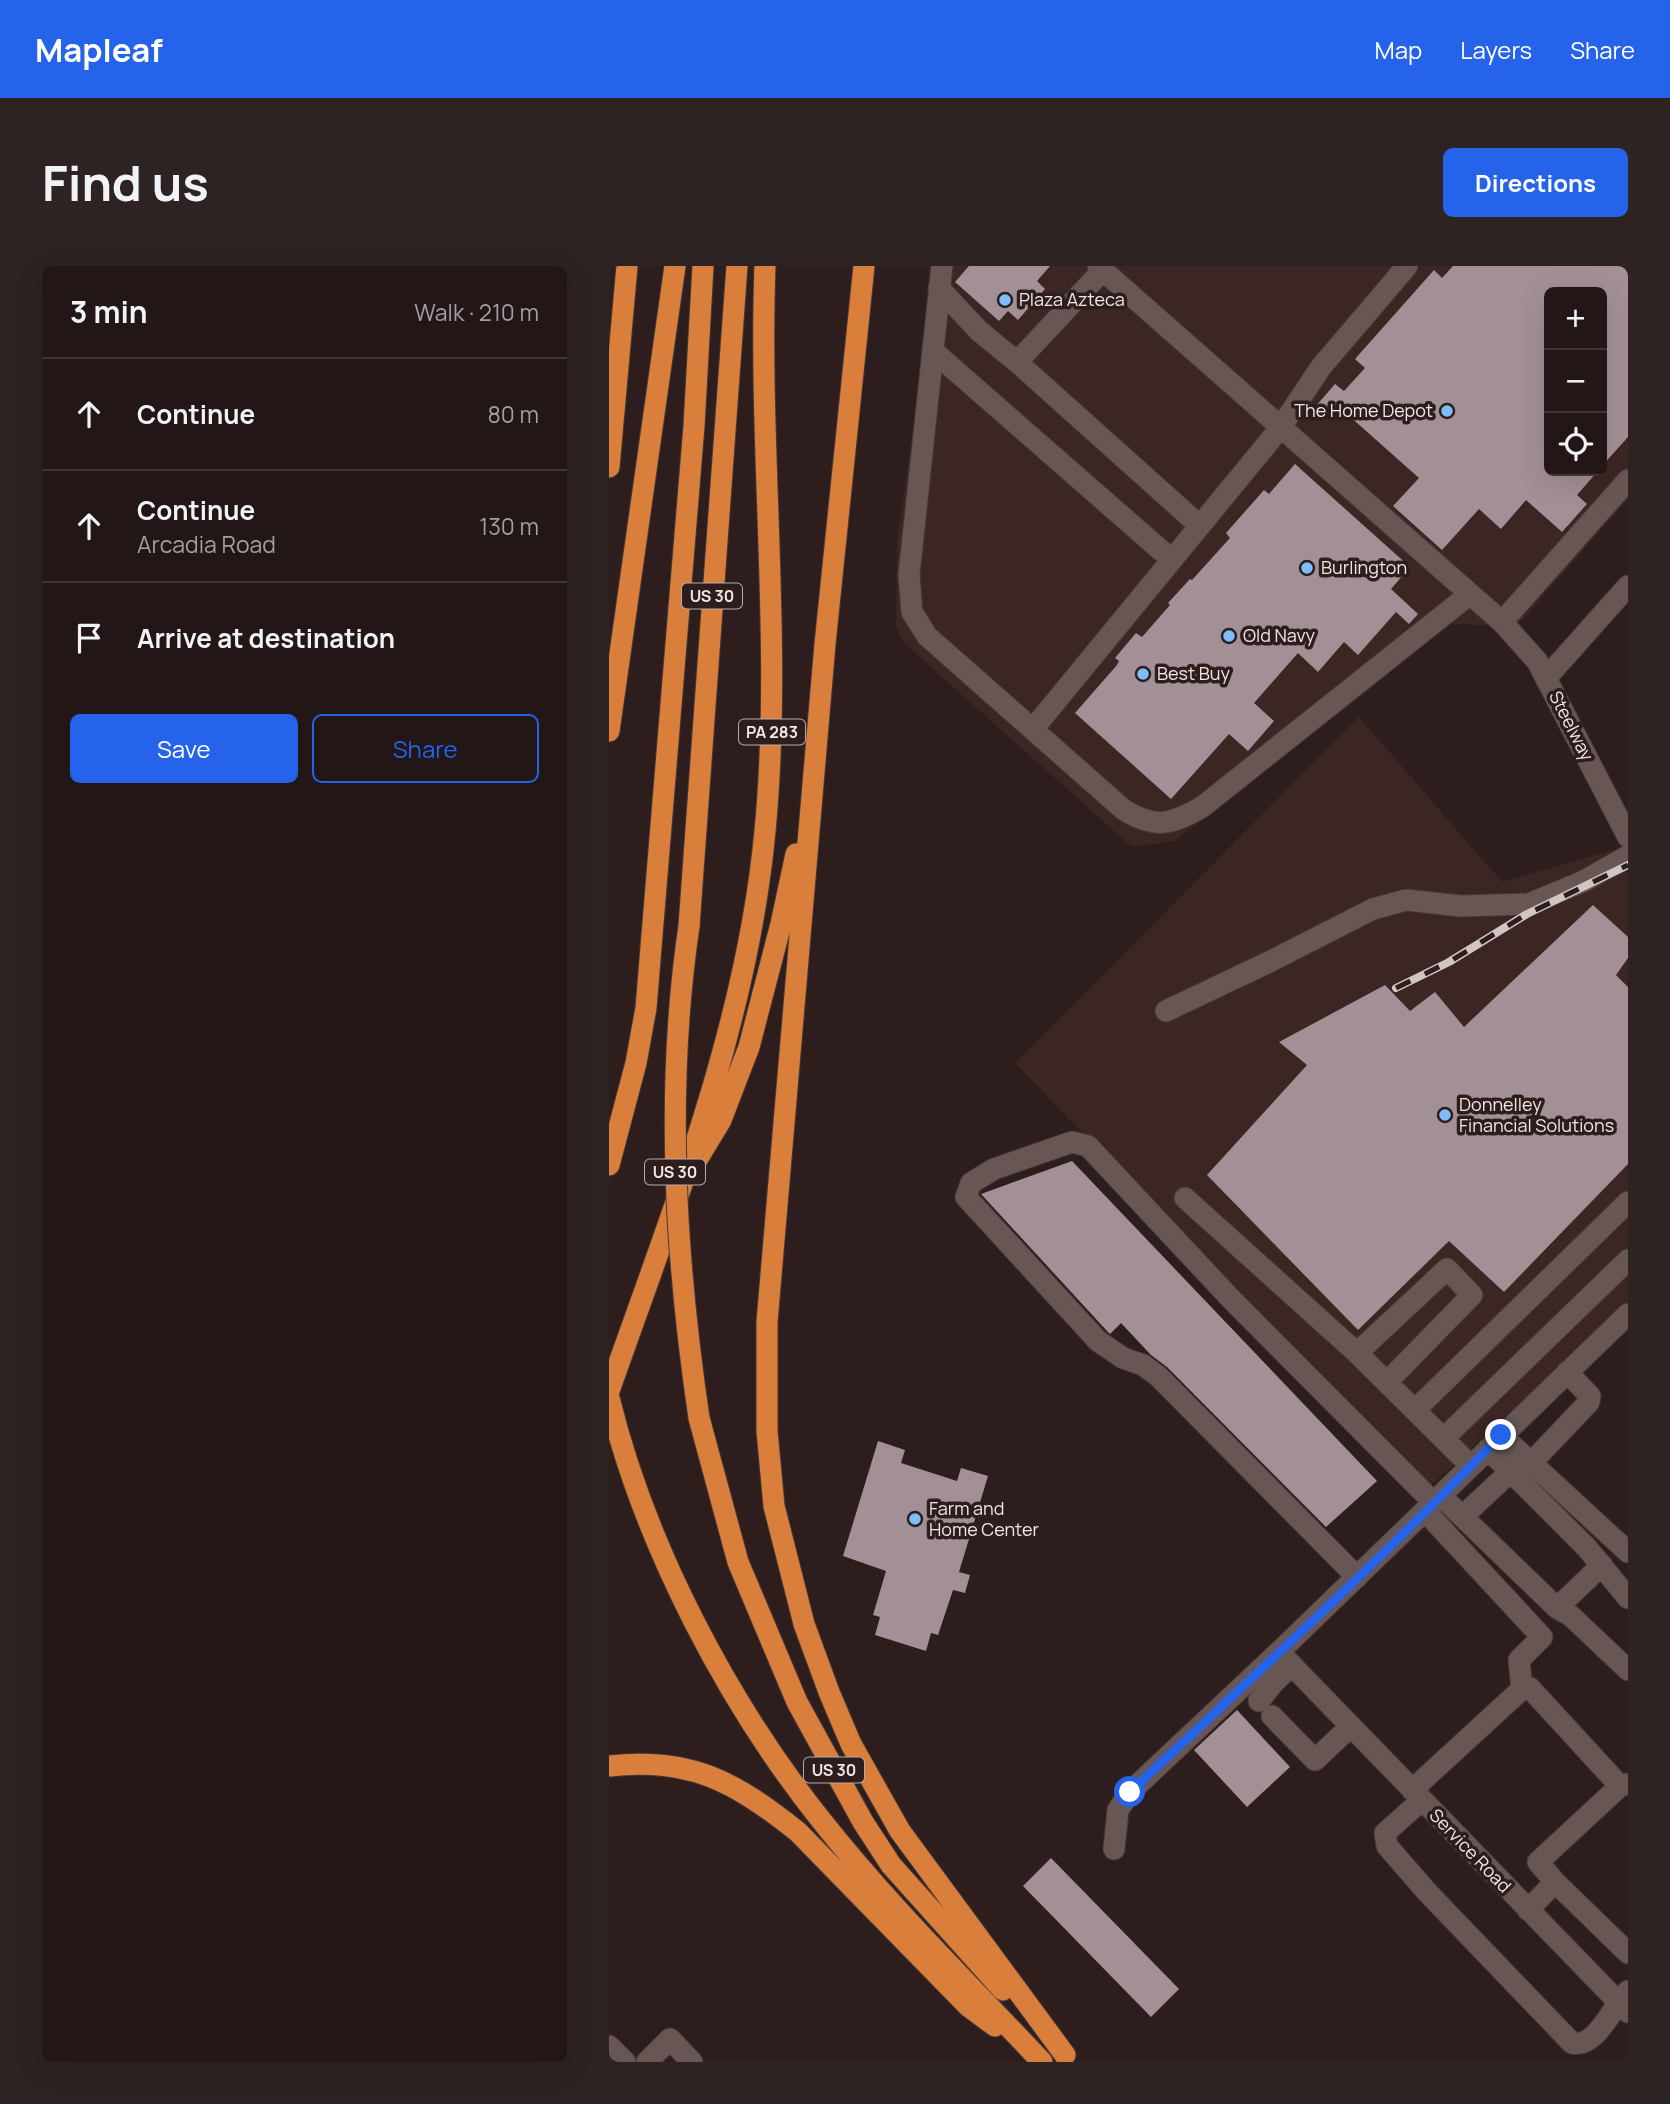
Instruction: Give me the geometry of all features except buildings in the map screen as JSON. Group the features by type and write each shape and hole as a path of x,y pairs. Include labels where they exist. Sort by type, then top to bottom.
{"highway":[{"path":"609,467 628,266"},
{"path":"609,731 675,266"},
{"path":"609,1165 633,1075 646,1008 694,426 703,266"},
{"name":"US 30","path":"737,266 689,926 678,1039 674,1170 688,1341 699,1418 729,1529 756,1608 797,1702 863,1822 891,1865 1068,2058"},
{"name":"PA 283","path":"609,1391 680,1188 734,1013 756,906 765,834 772,679 763,326 765,266"},
{"path":"864,266 836,517 767,1322 767,1431 774,1506 804,1624 851,1744 900,1832 1068,2058"},
{"path":"680,1188 720,1120 748,1047 781,924 815,767"},
{"name":"US 30","path":"609,1398 635,1482 667,1561 713,1657 746,1717 803,1796 883,1894 1039,2059"},
{"path":"609,1766 635,1763 671,1765 705,1772 736,1787 770,1810 798,1832 968,2006 1039,2059"}],"street":[{"path":"942,266 909,575 912,612 927,636 1124,810 1142,821 1159,824 1179,820 1202,807 1470,594"},
{"path":"1034,729 1281,427 1321,367 1407,266"},
{"path":"1017,362 1100,268"},
{"name":"Steelway","path":"1100,268 1502,622 1541,669 1619,801 1628,837"},
{"path":"939,288 979,331 1200,526"},
{"path":"933,351 1172,561"},
{"path":"1502,622 1628,480"},
{"path":"1541,669 1628,586"},
{"path":"1166,1011 1373,909 1406,900 1461,906 1529,904 1584,881 1628,856"},
{"path":"1357,1577 1158,1376 1098,1341 966,1197 971,1183 994,1169 1036,1153 1072,1142 1088,1146 1232,1300 1433,1503 1542,1637 1519,1660 1522,1689"},
{"path":"1185,1198 1357,1353 1471,1466"},
{"path":"1415,1410 1628,1202"},
{"path":"1444,1438 1628,1260"},
{"path":"1357,1353 1447,1269 1472,1295 1387,1382"},
{"path":"1114,1849 1118,1810 1130,1792 1285,1659 1357,1577 1628,1314"},
{"path":"1532,1462 1589,1402 1590,1396 1567,1372"},
{"path":"1494,1442 1532,1462 1628,1552"},
{"path":"1494,1442 1511,1471 1602,1565 1628,1598"},
{"path":"1463,1516 1511,1471"},
{"path":"1433,1503 1463,1516 1557,1608 1571,1616 1628,1670"},
{"path":"1557,1608 1602,1565"},
{"path":"1285,1659 1266,1708 1315,1760 1350,1727"},
{"name":"Service Road","path":"1285,1659 1528,1910 1625,2001"},
{"path":"1625,2001 1585,2043 1572,2043 1387,1846 1385,1833 1417,1795 1522,1689 1529,1688 1624,1785 1538,1863 1628,1953"},
{"path":"1528,1910 1555,1882"},
{"path":"647,2062 670,2039 692,2062"},
{"path":"609,2046 625,2062"}],"shaded area":[{"path":"930,266 1628,266 1628,499 1517,626 1447,624 1377,683 1175,841 1132,847 904,643 896,626 897,542 913,431"},
{"path":"1359,717 1502,882 1614,850 1628,875 1628,1303 1427,1489 1015,1063"}],"railway":[{"path":"1396,988 1449,962 1527,914 1628,865"}],"place":[{"name":"Plaza Azteca","path":"1005,300"},
{"name":"The Home Depot","path":"1447,411"},
{"name":"Burlington","path":"1307,568"},
{"name":"Old Navy","path":"1229,636"},
{"name":"Best Buy","path":"1143,674"},
{"name":"Donnelley Financial Solutions","path":"1445,1115"},
{"name":"Farm and Home Center","path":"915,1519"}],"route":[{"path":"1130,1792 1279,1653 1501,1435"}]}
